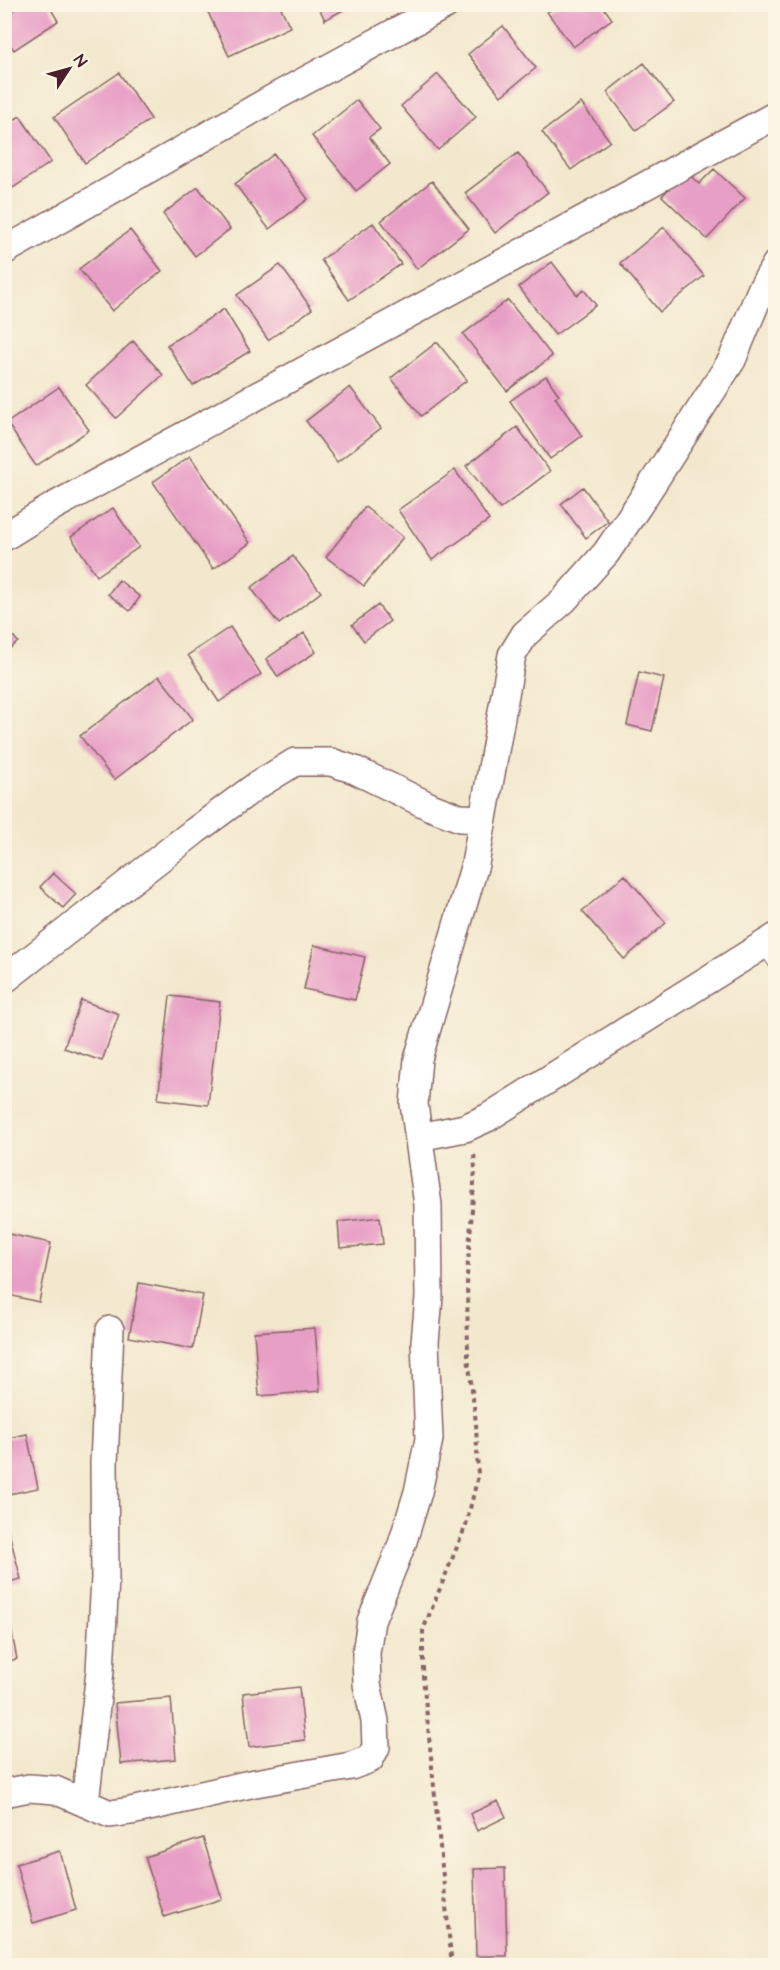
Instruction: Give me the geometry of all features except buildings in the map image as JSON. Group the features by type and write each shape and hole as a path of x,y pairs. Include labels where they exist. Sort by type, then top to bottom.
{"street":[{"path":"4,251 277,96 447,4"},
{"path":"4,537 54,506 776,115"},
{"path":"4,1793 29,1788 55,1790 110,1814 250,1784 351,1766 370,1759 376,1747 375,1721 367,1684 366,1653 369,1632 382,1591 402,1544 418,1492 429,1439 426,1342 429,1297 428,1205 414,1104 418,1059 475,864 512,655 525,634 564,600 606,553 638,506 732,360 761,290 776,264"},
{"path":"4,980 195,831 256,786 295,762 331,762 354,770 431,807 460,818 483,819"},
{"path":"419,1137 465,1128 487,1118 772,948"},
{"path":"86,1803 100,1671 105,1590 104,1463 110,1330"}],"path":[{"path":"452,1965 423,1677 423,1630 466,1525 478,1476 476,1423 468,1357 467,1288 476,1170 474,1149 465,1128"}]}
